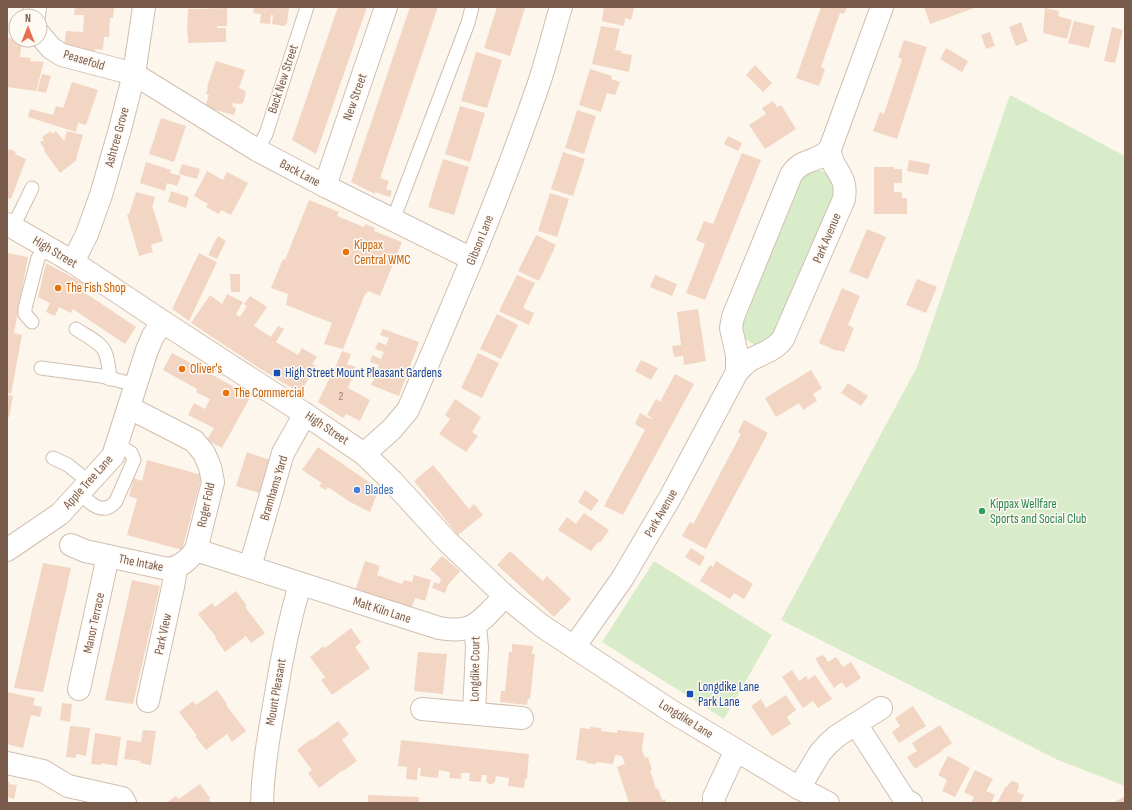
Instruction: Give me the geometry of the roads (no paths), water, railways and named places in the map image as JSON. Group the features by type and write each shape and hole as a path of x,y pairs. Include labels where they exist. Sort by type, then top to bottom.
{"street":[{"name":"Ashtree Grove","path":"73,262 87,234 101,195 134,74 144,7"},
{"name":"New Street","path":"325,186 386,7"},
{"name":"Gibson Lane","path":"364,454 392,429 408,410 510,165 539,84 561,7"},
{"path":"830,149 882,7"},
{"name":"Peasefold","path":"48,45 62,55 134,74"},
{"name":"Back Lane","path":"134,74 257,150 325,186 472,259"},
{"name":"Park Avenue","path":"737,372 737,355 731,328 733,316 791,176 800,164 820,157 830,149"},
{"name":"Park Avenue","path":"574,647 622,579 667,503 737,372 750,360 779,346 783,340 844,199 844,180 830,158 830,149"},
{"name":"High Street","path":"10,225 73,262 306,414 364,454 392,480 447,540 505,596 542,626 574,647"},
{"name":"Apple Tree Lane","path":"7,550 60,514 113,456 130,408 147,350 153,336 163,322"},
{"name":"Roger Fold","path":"130,408 194,441 204,453 210,467 213,482 196,550"},
{"name":"Bramhams Yard","path":"250,567 283,453 306,414"},
{"name":"The Intake","path":"71,545 85,551 161,568 176,568 188,559 196,550"},
{"path":"196,550 250,567"},
{"name":"Manor Terrace","path":"79,689 108,556"},
{"name":"Malt Kiln Lane","path":"250,567 439,628 451,630 475,626"},
{"name":"Park View","path":"148,701 176,568"},
{"name":"Mount Pleasant","path":"262,803 269,736 278,683 287,632 300,584"},
{"path":"475,626 505,596"},
{"name":"Longdike Court","path":"474,713 477,647 475,626"},
{"name":"Longdike Lane","path":"574,647 671,711 800,788 828,803"},
{"path":"800,788 820,753 828,744 837,736 881,708"},
{"name":"Longdike Court","path":"422,709 522,718"},
{"path":"856,724 905,800 911,803"},
{"path":"714,803 714,797 736,750"},
{"path":"7,763 43,771 68,786 122,798 125,803"}],"lane":[{"name":"Back New Street","path":"257,150 266,134 307,7"},
{"path":"393,220 468,23 472,7"},
{"path":"10,225 32,188"},
{"path":"32,322 25,314 25,308 38,258 46,246"},
{"path":"76,329 102,346 108,358 110,379"},
{"path":"41,368 110,379 136,385"},
{"path":"53,458 68,465 95,507 103,508 112,506 116,501 134,460 130,453 117,444"}],"place":[{"name":"Kippax Central WMC","path":"346,252"},
{"name":"The Fish Shop","path":"58,288"},
{"name":"Oliver's","path":"182,369"},
{"name":"High Street Mount Pleasant Gardens","path":"277,373"},
{"name":"The Commercial","path":"226,393"},
{"name":"Blades","path":"357,490"},
{"name":"Kippax Wellfare Sports and Social Club","path":"982,511"},
{"name":"Longdike Lane Park Lane","path":"690,694"}]}
